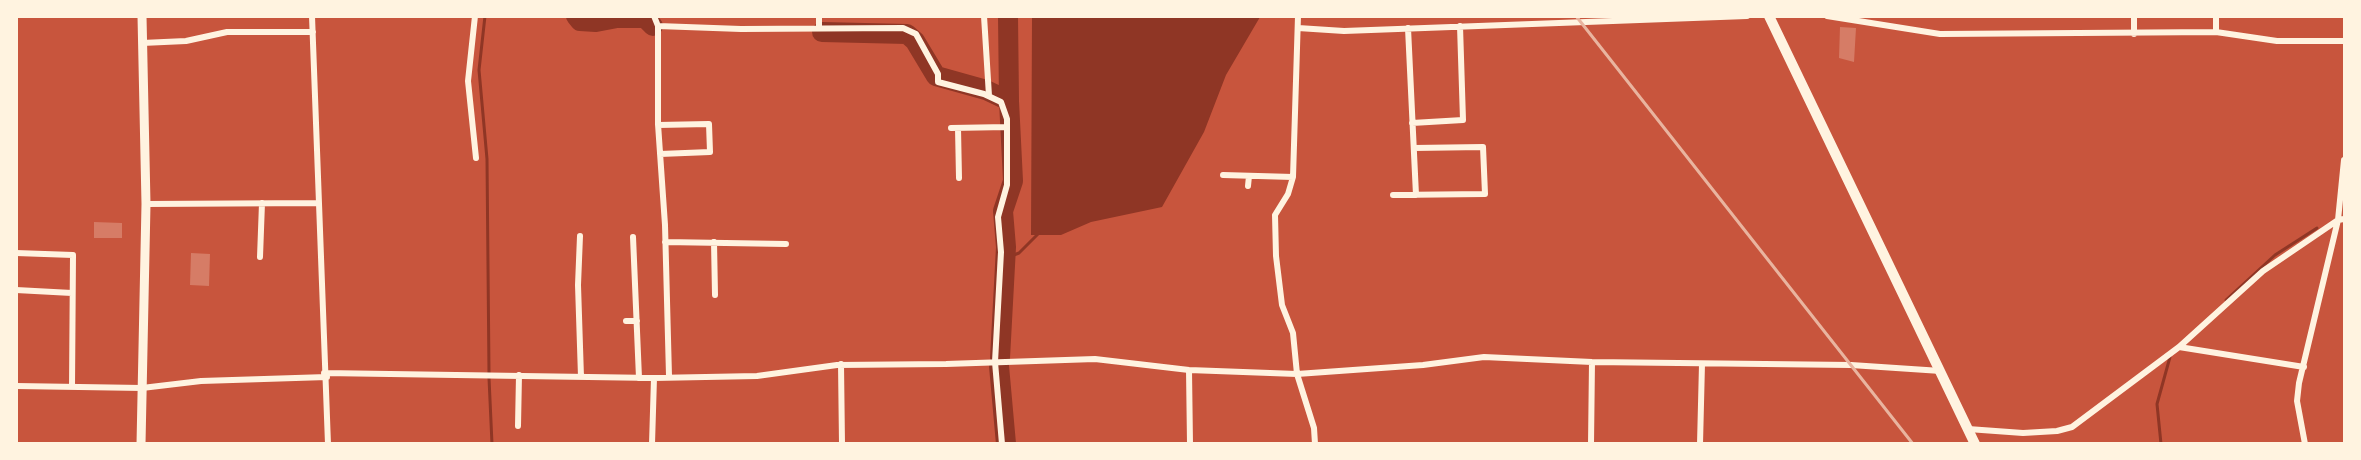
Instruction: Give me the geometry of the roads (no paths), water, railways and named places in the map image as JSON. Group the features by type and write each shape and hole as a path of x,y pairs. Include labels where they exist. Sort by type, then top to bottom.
{"main road":[{"path":"141,444 146,204 142,16"},
{"path":"1769,16 1974,444"}],"street":[{"path":"312,16 328,444"},
{"path":"475,16 468,81 476,158"},
{"path":"654,16 658,26 658,125 665,242 669,376"},
{"path":"819,16 819,28"},
{"path":"984,16 989,96"},
{"path":"1298,16 1293,177 1288,194 1275,215 1276,256 1282,305 1293,333 1297,374 1314,428 1315,444"},
{"path":"1298,28 1344,31 1747,16"},
{"path":"1827,16 1940,34 2216,32 2277,41 2344,41"},
{"path":"1889,25 1890,16"},
{"path":"2134,16 2134,34"},
{"path":"2216,16 2216,32"},
{"path":"658,26 903,28 916,34 938,74 938,82 989,96 1001,102 1007,127 1006,185 998,217 1001,252 995,362 1002,444"},
{"path":"1412,123 1462,120 1460,26"},
{"path":"1408,28 1416,195"},
{"path":"142,43 186,41 227,32 313,32"},
{"path":"658,125 709,124 710,152 660,154"},
{"path":"959,178 954,128 1007,127"},
{"path":"1392,195 1485,194 1483,147 1414,148"},
{"path":"2304,444 2297,401 2341,220 2344,160"},
{"path":"1223,175 1293,177"},
{"path":"1248,186 1249,176"},
{"path":"260,257 262,203"},
{"path":"146,204 318,203"},
{"path":"1967,429 2023,433 2057,431 2072,427 2179,347 2264,271 2341,220"},
{"path":"580,236 578,285 581,377"},
{"path":"633,237 639,378"},
{"path":"665,242 786,244"},
{"path":"714,242 715,295"},
{"path":"16,254 73,255 72,387"},
{"path":"625,263 634,262"},
{"path":"16,290 72,292"},
{"path":"626,321 637,321"},
{"path":"2179,347 2304,367"},
{"path":"16,386 142,388 201,381 325,375 519,375 639,378 757,376 841,364 1095,359 1189,370 1297,374 1423,365 1484,357 1592,362 1851,365 1941,371"},
{"path":"1591,444 1592,362"},
{"path":"841,364 842,444"},
{"path":"1700,444 1702,364"},
{"path":"1189,370 1190,444"},
{"path":"518,426 519,375"},
{"path":"652,444 654,378"}],"waterway":[{"path":"485,16 479,70 487,159 489,373"},
{"path":"576,16 580,21 596,22 617,18 645,18 653,26"},
{"path":"1008,16 1009,101"},
{"path":"822,32 907,34 915,41 936,76 986,90 1009,101 1013,181 1003,211 1006,247 1000,358"},
{"path":"2226,300 2275,255 2317,228"},
{"path":"1006,258 1019,253 1039,233"},
{"path":"2161,444 2157,404 2170,357"},
{"path":"999,366 1006,444"},
{"path":"489,378 492,444"}],"railway":[{"path":"1576,16 1913,444"}]}
